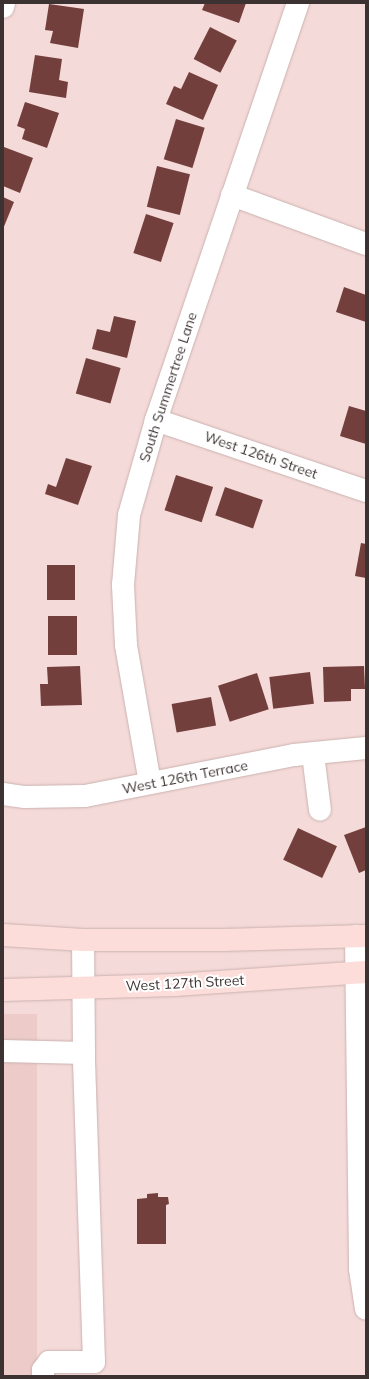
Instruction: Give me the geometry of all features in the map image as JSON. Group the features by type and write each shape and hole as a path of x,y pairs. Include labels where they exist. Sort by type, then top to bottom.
{"main road":[{"path":"3,935 83,940 223,940 361,936"},
{"name":"West 127th Street","path":"3,990 175,985 362,972"}],"street":[{"path":"3,7 4,3"},
{"name":"South Summertree Lane","path":"150,784 126,645 123,585 129,515 156,420 298,3"},
{"path":"232,195 366,244"},
{"name":"West 126th Street","path":"156,420 366,491"},
{"name":"West 126th Terrace","path":"3,794 25,797 85,796 313,754 366,748"},
{"path":"313,754 320,810"},
{"path":"361,936 363,1144 360,1269 366,1309"},
{"path":"43,1376 43,1370 49,1362 94,1362 84,1053 83,940"},
{"path":"3,1051 84,1053"}],"shaded area":[{"path":"3,1014 37,1014 37,1376 3,1376"}],"building":[{"path":"205,3 246,3 239,23 202,10"},
{"path":"49,4 84,9 78,48 50,43 53,31 45,30"},
{"path":"210,27 237,41 220,73 194,59"},
{"path":"35,55 62,59 59,80 68,82 66,98 29,92"},
{"path":"189,72 218,85 203,120 166,104 174,86 181,89"},
{"path":"25,102 59,113 47,148 22,139 25,129 17,126"},
{"path":"176,119 205,128 192,168 164,159"},
{"path":"4,147 33,158 20,193 3,186"},
{"path":"157,166 190,174 180,215 147,207"},
{"path":"3,197 14,202 3,229"},
{"path":"146,214 174,223 161,262 133,253"},
{"path":"344,287 366,295 366,322 336,312"},
{"path":"114,316 136,321 127,358 92,349 97,329 110,332"},
{"path":"86,358 121,368 110,403 76,394"},
{"path":"349,406 366,411 366,444 340,436"},
{"path":"66,458 92,466 78,505 45,494 48,484 56,487"},
{"path":"176,475 213,487 202,522 165,510"},
{"path":"225,487 263,500 253,528 215,515"},
{"path":"361,543 366,544 366,578 355,576"},
{"path":"47,565 75,565 75,600 47,600"},
{"path":"48,616 77,616 77,655 48,655"},
{"path":"80,666 82,705 41,706 40,684 48,684 47,667"},
{"path":"364,666 365,689 351,689 351,701 324,702 323,667"},
{"path":"310,672 314,704 273,709 269,677"},
{"path":"257,673 269,709 230,722 218,686"},
{"path":"211,697 216,726 177,733 172,704"},
{"path":"366,827 366,870 359,873 344,835"},
{"path":"298,828 337,846 322,878 283,860"},
{"path":"158,1193 158,1197 168,1197 169,1204 166,1205 166,1244 137,1244 137,1199 147,1198 147,1194"}]}
